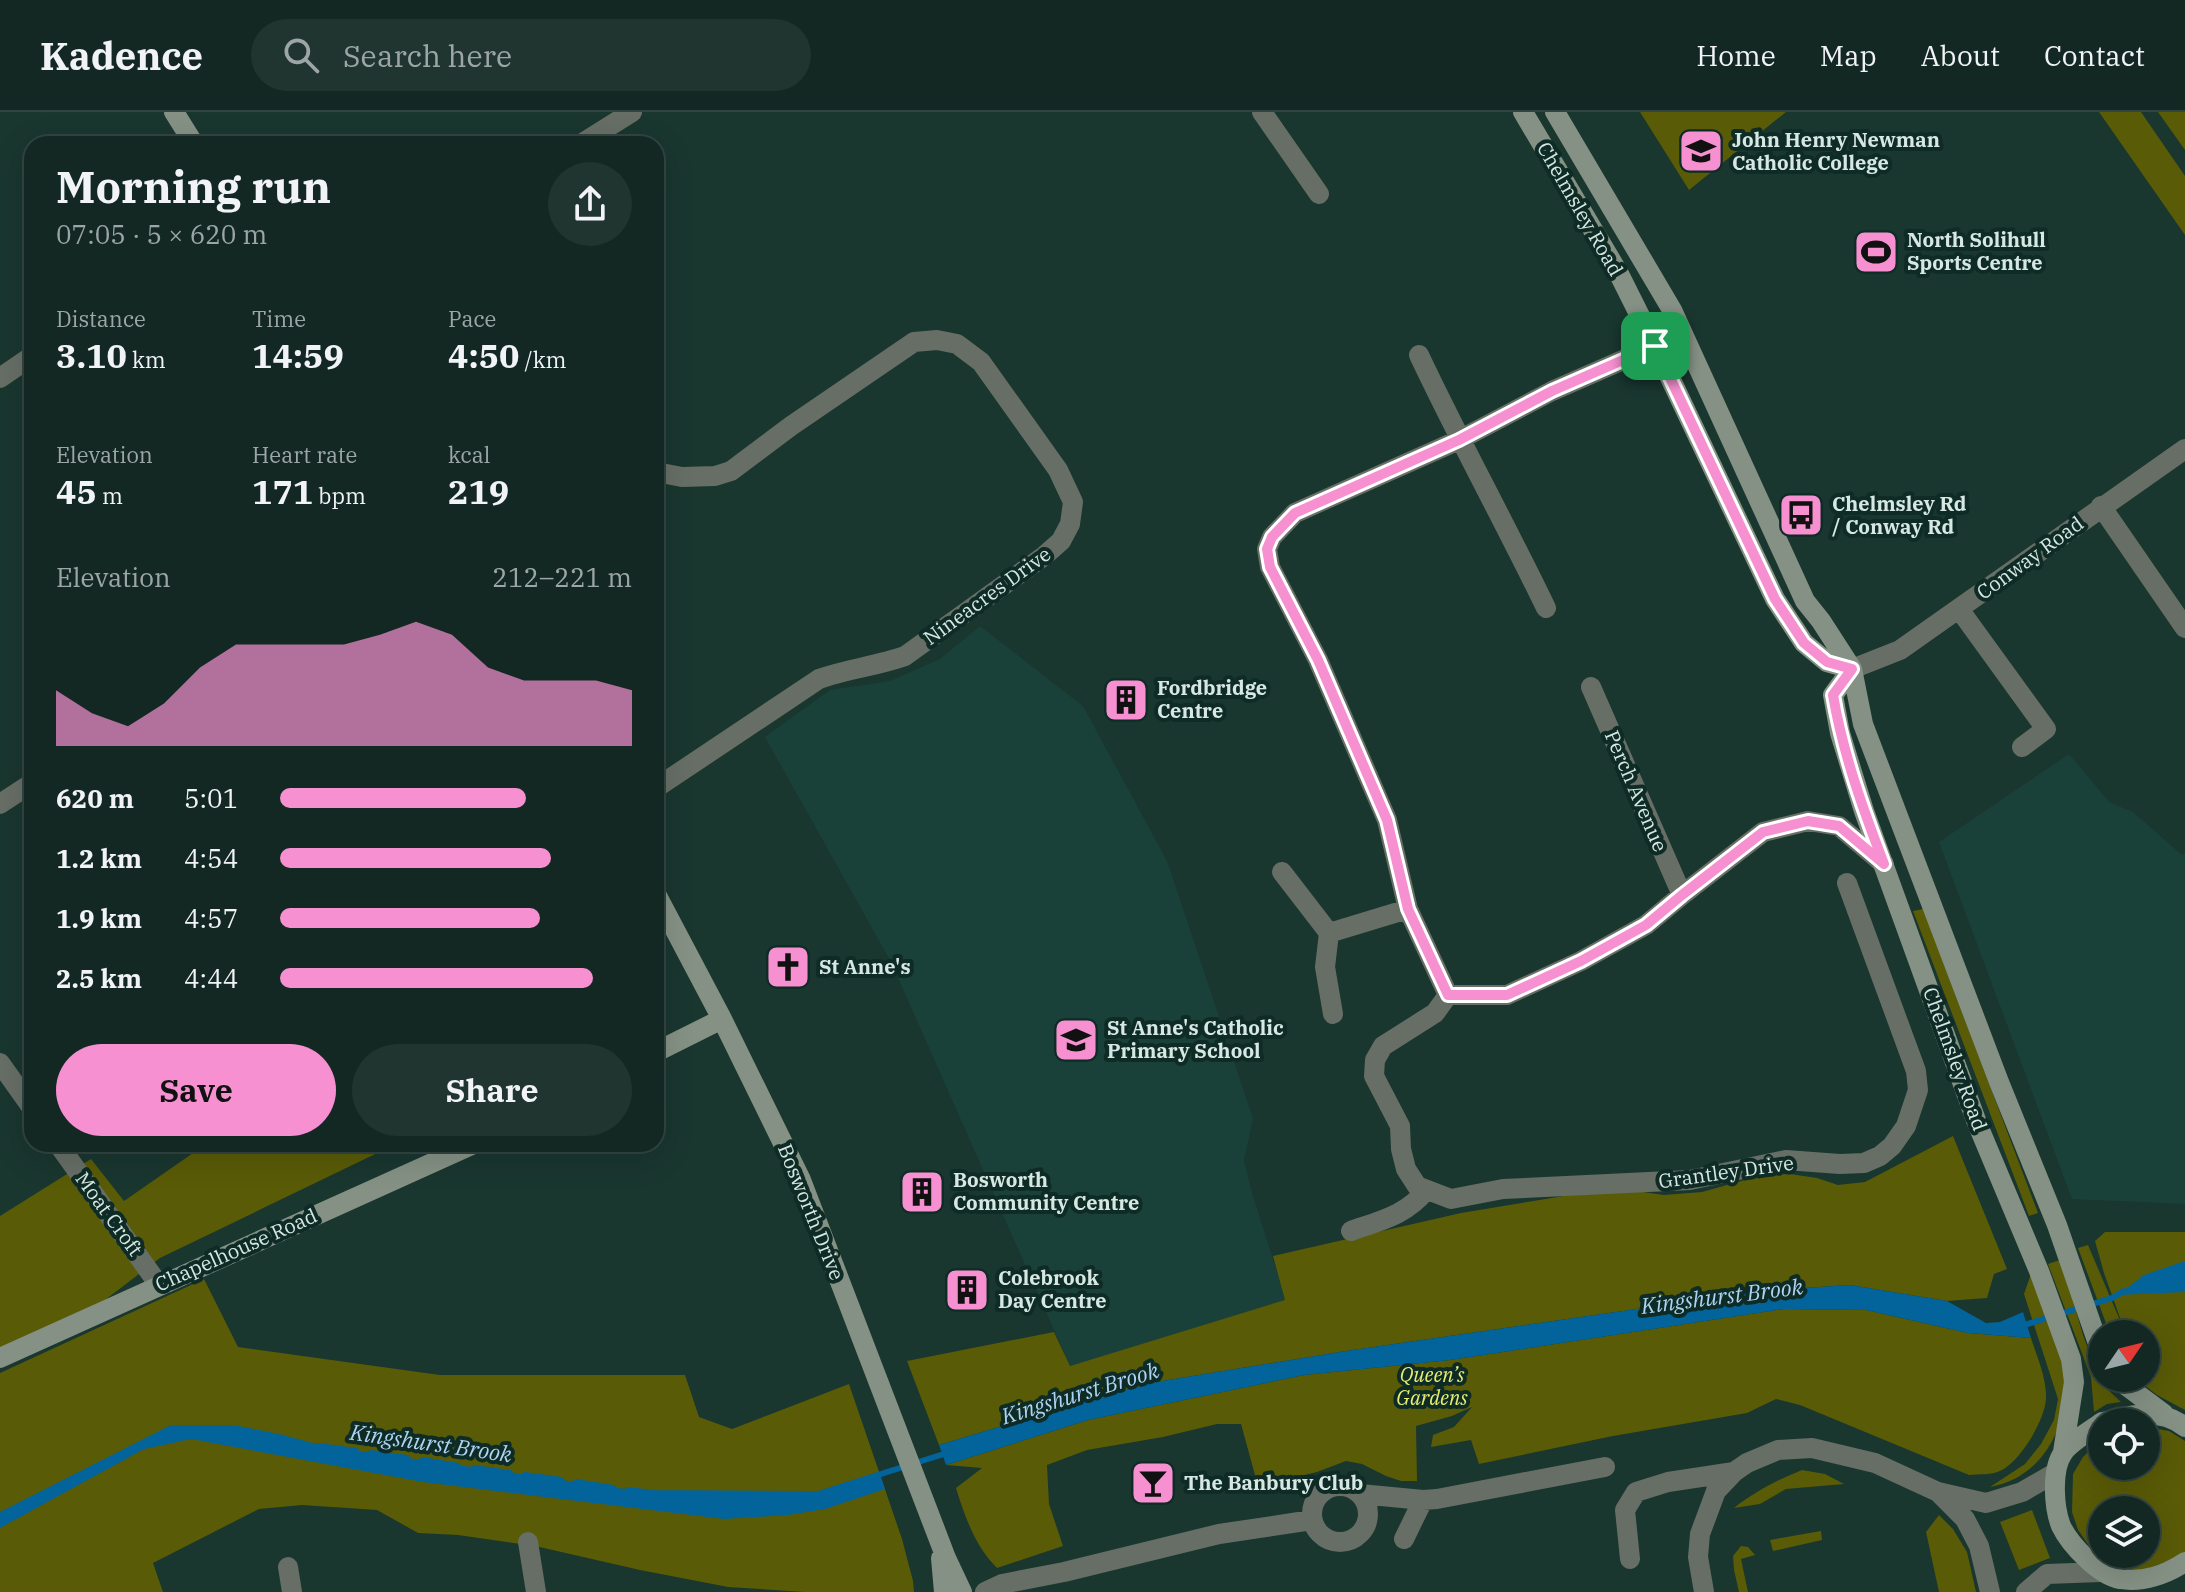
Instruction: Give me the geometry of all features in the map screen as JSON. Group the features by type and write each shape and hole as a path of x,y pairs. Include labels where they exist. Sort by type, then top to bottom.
{"street":[{"path":"174,112 189,136"},
{"path":"594,136 632,112"},
{"path":"1262,112 1319,194"},
{"name":"Chelmsley Road","path":"1523,112 1618,272 1775,599 1804,643 1827,662 1852,669"},
{"name":"Chelmsley Road","path":"1555,112 1672,310 1805,601 1852,669 1863,724 2071,1262 2090,1320"},
{"name":"Nineacres Drive","path":"664,474 682,477 715,476 731,471 914,342 937,340 957,344 981,362 1058,470 1073,502 1070,524 1061,541 905,656 819,679 664,783"},
{"path":"1448,995 1408,909 1387,820 1318,660 1270,567 1267,549 1272,537 1295,513 1459,440 1552,391 1655,346"},
{"path":"1419,355 1546,608"},
{"path":"0,378 24,362"},
{"name":"Conway Road","path":"1852,669 1900,650 2185,449"},
{"name":"Conway Road","path":"2101,506 2185,628"},
{"name":"Conway Road","path":"1959,609 2046,729 2022,747"},
{"name":"Chelmsley Road","path":"1852,669 1833,695 1840,733 1864,811 1977,1123 2039,1271 2071,1359 2074,1382 2063,1452 2055,1473"},
{"name":"Perch Avenue","path":"1591,687 1682,895"},
{"path":"0,804 24,788"},
{"path":"1448,995 1507,995 1581,961 1646,925 1763,832 1808,821 1839,826 1884,864"},
{"path":"1282,872 1329,933 1325,967 1333,1014"},
{"name":"Grantley Drive","path":"1426,1190 1451,1199 1503,1189 1690,1180 1786,1160 1864,1163 1880,1156 1892,1146 1906,1126 1918,1090 1916,1071 1847,883"},
{"name":"Bosworth Drive","path":"664,909 801,1180 930,1518 962,1592"},
{"path":"1329,933 1408,909"},
{"path":"1351,1231 1399,1215 1426,1190 1417,1186 1406,1169 1400,1126 1374,1076 1375,1060 1383,1046 1435,1013 1448,995"},
{"path":"664,1048 722,1019"},
{"path":"0,1063 24,1097"},
{"name":"Moat Croft","path":"64,1152 159,1285"},
{"name":"Chapelhouse Road","path":"0,1358 456,1152"},
{"path":"2135,1392 2177,1422"},
{"path":"2063,1452 2088,1433"},
{"path":"1704,1592 1698,1557 1700,1534 1716,1491 1747,1463 1778,1450 1812,1448 1875,1463 1938,1492 1986,1503 2022,1492 2055,1473 2061,1525 2073,1544 2118,1581"},
{"path":"1360,1494 1365,1501 1368,1518 1360,1534 1353,1540 1334,1542 1320,1534 1312,1520 1314,1502 1327,1490 1344,1487 1360,1494 1423,1500 1605,1467"},
{"path":"1630,1559 1625,1510 1636,1492 1668,1482 1734,1472"},
{"path":"1938,1492 1965,1519 1979,1546 1990,1592"},
{"path":"1404,1539 1423,1500"},
{"path":"985,1592 1002,1584 1219,1534 1312,1520"},
{"path":"528,1542 536,1592"},
{"name":"Bosworth Drive","path":"940,1543 943,1592"},
{"path":"2026,1592 2047,1574 2118,1581 2145,1579 2170,1572 2185,1562"},
{"path":"288,1567 292,1592"},
{"path":"1041,1592 1064,1572"}],"shaded area":[{"name":"St Anne's Catholic Primary School","path":"980,626 1083,706 1167,861 1253,1119 1244,1160 1286,1300 1070,1366 891,962 765,737 830,690 890,681 940,659"},
{"path":"2069,754 2109,802 2133,812 2182,855 2185,854 2185,1204 2072,1199 1939,842"}],"green space":[{"name":"John Henry Newman Catholic College","path":"1640,112 1786,112 1689,190"},
{"path":"2099,112 2141,112 2185,176 2185,235"},
{"path":"2158,112 2185,112 2185,150"},
{"path":"1923,909 2038,1213 2029,1216 1913,911"},
{"path":"1953,1136 2007,1269 1994,1274 1987,1298 1947,1301 1850,1285 1761,1291 1156,1382 939,1445 907,1361 1054,1332 1070,1366 1285,1300 1273,1256 1461,1213 1582,1193 1629,1190 1664,1195 1702,1192 1763,1175 1790,1174 1838,1185 1865,1182"},
{"path":"194,1152 379,1152 160,1258 105,1300 0,1348 0,1216 91,1159 124,1201"},
{"path":"2105,1232 2185,1232 2185,1410 2153,1392 2160,1392 2160,1320 2121,1320 2095,1241"},
{"path":"2088,1245 2120,1320 2105,1320 2078,1248"},
{"path":"2063,1259 2072,1278 2074,1304 2088,1349 2088,1369 2048,1264"},
{"path":"2032,1271 2062,1352 2065,1395 2062,1416 2044,1454 2029,1469 2011,1480 1990,1487 2025,1464 2054,1420 2058,1399 2024,1294"},
{"path":"204,1279 238,1347 440,1375 685,1375 699,1417 732,1429 849,1384 902,1539 914,1592 805,1592 728,1587 535,1546 458,1535 418,1533 377,1510 302,1505 259,1509 153,1563 163,1592 0,1592 0,1373"},
{"name":"Queen’s Gardens","path":"1784,1309 1866,1310 1968,1333 2031,1338 2045,1384 2045,1408 2041,1418 2030,1440 2008,1466 1993,1473 1969,1475 1800,1405 1776,1399 1747,1413 1613,1436 1479,1464 1471,1440 1431,1447 1433,1435 1454,1427 1472,1407 1416,1426 1417,1481 1401,1481 1362,1464 1346,1461 1317,1472 1258,1486 1241,1424 1217,1424 1087,1450 1047,1465 1049,1504 1063,1546 997,1568 977,1541 956,1488 982,1468 946,1465 1088,1420 1304,1375 1450,1360"},
{"path":"2092,1392 2110,1392 2121,1402 2100,1408 2094,1408"},
{"path":"2160,1429 2185,1441 2185,1555 2160,1564 2160,1496 2088,1496 2088,1544 2078,1530 2072,1512 2073,1474 2088,1452 2088,1480 2160,1480"},
{"path":"1802,1470 1825,1474 1844,1484 1786,1489 1760,1504 1734,1508 1767,1486"},
{"path":"2032,1510 2050,1558 2019,1570 2000,1522"},
{"path":"1939,1515 1953,1529 1967,1552 1976,1592 1939,1592 1926,1532"},
{"path":"1821,1531 1822,1540 1773,1551 1770,1540"},
{"path":"1741,1546 1748,1547 1755,1555 1741,1559 1748,1592 1739,1592 1734,1570 1733,1556"},
{"path":"2120,1568 2149,1568 2138,1572"}],"water":[{"path":"2185,1261 2185,1292 2118,1295 2144,1275"},
{"path":"1850,1285 1947,1301 1986,1323 2000,1322 2023,1312 2031,1338 1968,1333 1866,1310 1784,1309 1450,1360 1304,1375 1088,1420 946,1465 939,1445 1156,1382 1761,1291"},
{"path":"171,1425 234,1425 324,1446 653,1493 818,1494 880,1474 885,1489 825,1509 724,1519 423,1482 191,1439 144,1449 0,1528 0,1512"}],"waterway":[{"name":"Kingshurst Brook","path":"2021,1326 2112,1298 2124,1291"},
{"name":"Kingshurst Brook","path":"319,1446 356,1451"},
{"name":"Kingshurst Brook","path":"628,1490 653,1493 818,1494 950,1452"},
{"name":"Kingshurst Brook","path":"371,1453 407,1458"},
{"name":"Kingshurst Brook","path":"422,1460 458,1466"},
{"name":"Kingshurst Brook","path":"474,1468 510,1473"},
{"name":"Kingshurst Brook","path":"525,1475 561,1480"},
{"name":"Kingshurst Brook","path":"576,1482 613,1488"}],"place":[{"name":"John Henry Newman Catholic College","path":"1701,151"},
{"name":"North Solihull Sports Centre","path":"1876,252"},
{"name":"Chelmsley Rd / Conway Rd","path":"1801,515"},
{"name":"Fordbridge Centre","path":"1126,700"},
{"name":"St Anne's","path":"788,967"},
{"name":"St Anne's Catholic Primary School","path":"1076,1040"},
{"name":"Bosworth Community Centre","path":"922,1192"},
{"name":"Colebrook Day Centre","path":"967,1290"},
{"name":"The Banbury Club","path":"1153,1483"}],"route":[{"path":"1655,346 1775,599 1804,643 1827,662 1852,669 1833,695 1840,733 1884,864 1839,826 1808,821 1763,832 1646,925 1581,961 1507,995 1448,995 1408,909 1387,820 1318,660 1270,567 1267,549 1282,524 1295,513 1459,440 1552,391 1655,346"}]}
